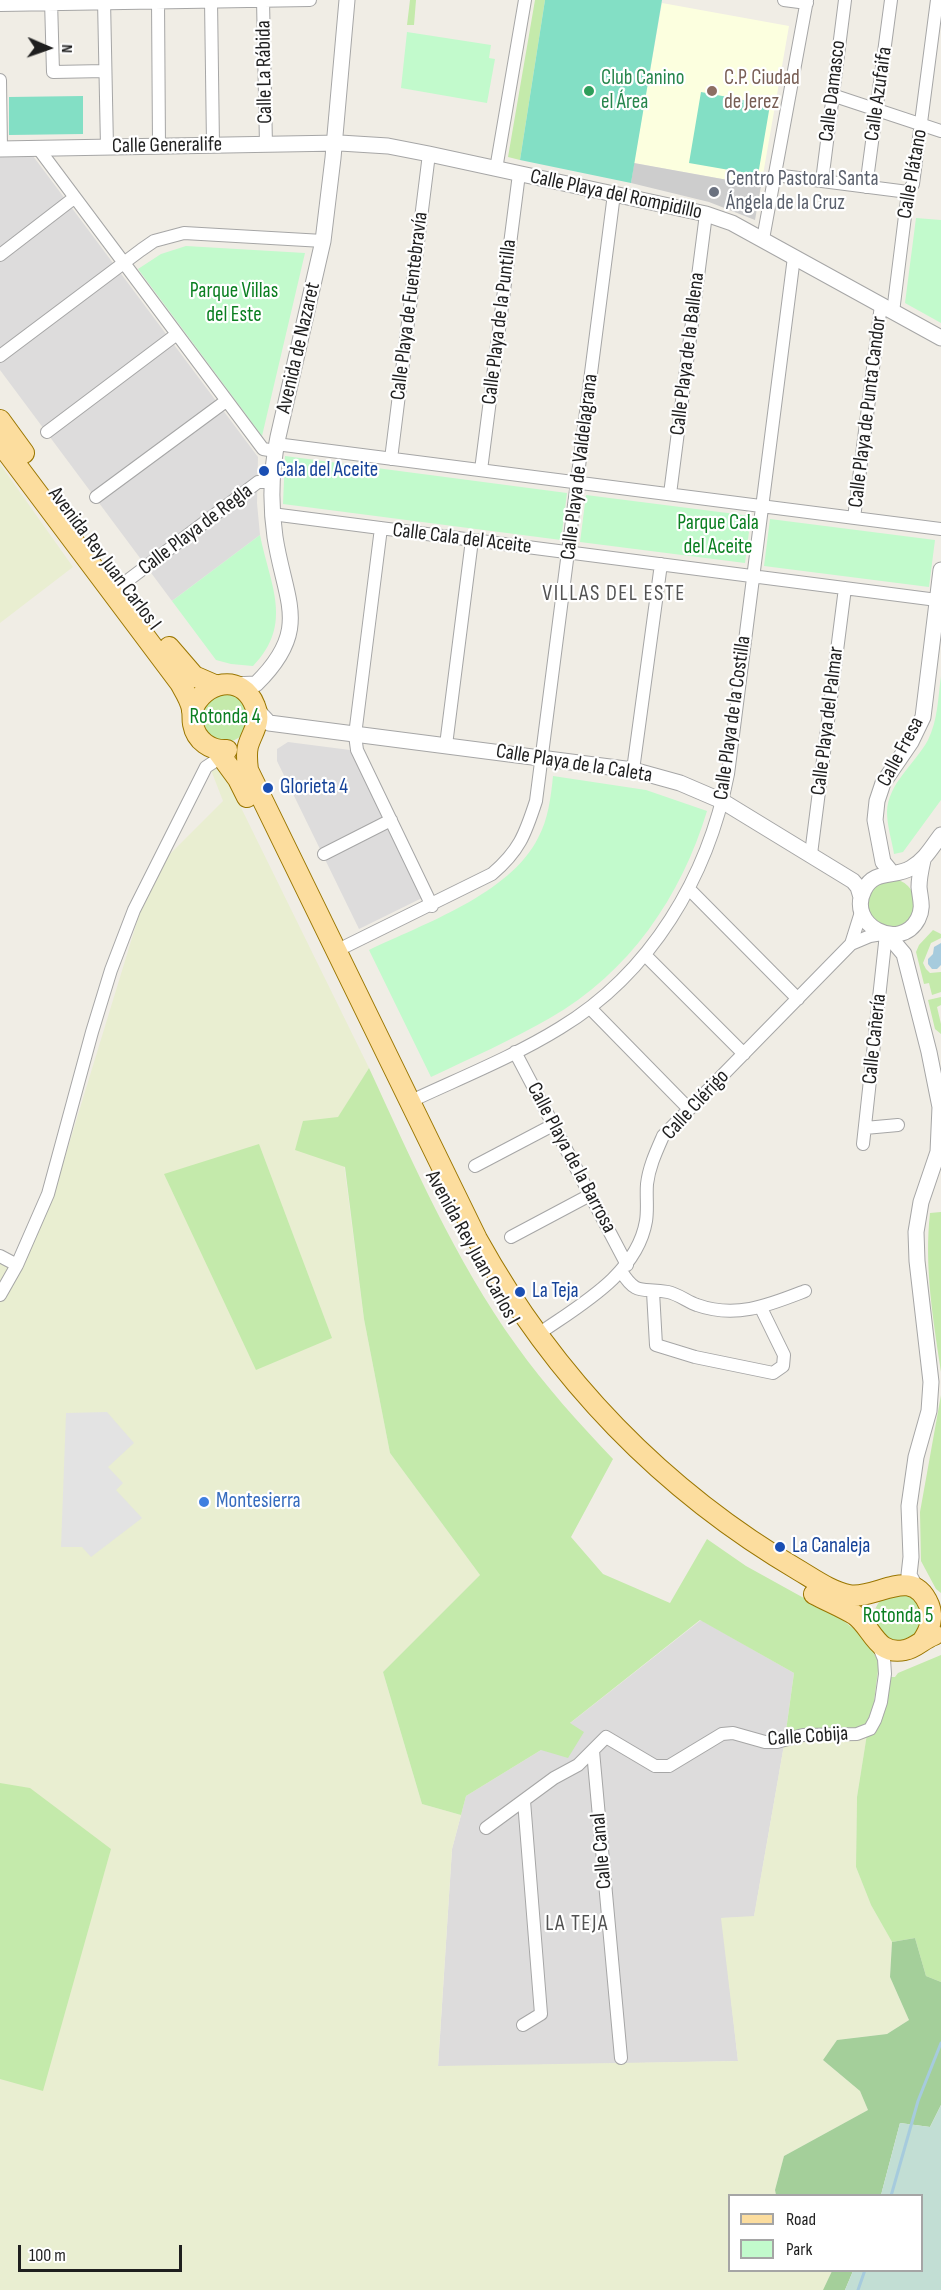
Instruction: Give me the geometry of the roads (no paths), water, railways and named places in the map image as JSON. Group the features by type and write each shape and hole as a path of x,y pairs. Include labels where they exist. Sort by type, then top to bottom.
{"main road":[{"name":"Avenida Rey Juan Carlos I","path":"0,420 183,666 194,676 243,690 257,722 247,749 248,770 477,1239 507,1292 573,1382 622,1435 674,1483 718,1518 786,1563 838,1592 857,1596 886,1586 908,1583"},
{"name":"Avenida Rey Juan Carlos I","path":"0,443 180,683 188,696 195,732 241,784 465,1246 502,1308 532,1350 588,1419 633,1464 678,1503 763,1564 856,1616 872,1637 892,1650 904,1650"},
{"path":"192,711 196,701 203,693 225,685"},
{"path":"215,753 242,745 257,722"},
{"path":"904,1650 932,1637 929,1630 935,1612 925,1598 908,1583"},
{"path":"872,1637 865,1620 866,1609 870,1599 877,1591"}],"street":[{"name":"Calle La Rábida","path":"263,0 266,145"},
{"path":"0,5 52,2 310,0"},
{"name":"Avenida de Nazaret","path":"256,684 282,654 290,634 290,601 272,514 275,448 323,241 346,0"},
{"path":"496,169 525,0"},
{"path":"763,239 807,2 784,0"},
{"name":"Calle Damasco","path":"822,181 845,0"},
{"name":"Calle Azufaifa","path":"866,187 891,0"},
{"name":"Calle Plátano","path":"887,309 908,192 914,184 937,0"},
{"path":"158,1 159,146"},
{"path":"211,1 213,145"},
{"path":"52,2 53,72 105,71"},
{"path":"104,2 107,147"},
{"path":"0,80 1,149"},
{"path":"832,95 941,131"},
{"name":"Calle Playa del Rompidillo","path":"334,144 388,146 706,214 732,223 763,239 941,338"},
{"name":"Calle Generalife","path":"1,149 334,144"},
{"path":"38,148 263,449 275,448 391,459 941,529"},
{"name":"Calle Playa de Fuentebravía","path":"391,459 429,154"},
{"name":"Calle Playa de la Puntilla","path":"482,470 519,174"},
{"path":"775,175 908,192"},
{"name":"Calle Playa de Valdelagrana","path":"336,951 432,906 492,874 510,859 525,835 536,801 542,758 614,194"},
{"path":"0,255 74,198"},
{"name":"Calle Playa de la Ballena","path":"670,495 706,214"},
{"path":"0,356 154,242 184,233 323,241"},
{"name":"Calle Playa de la Costilla","path":"409,1102 560,1029 590,1008 622,979 668,925 705,855 722,801 794,257"},
{"name":"Calle Playa de Punta Candor","path":"854,518 887,309"},
{"path":"47,432 177,334"},
{"path":"96,497 226,401"},
{"name":"Calle Playa de Regla","path":"123,584 258,482 272,483"},
{"name":"Calle Cala del Aceite","path":"272,514 937,600"},
{"path":"381,528 355,735 357,750 432,906"},
{"path":"446,745 472,540"},
{"path":"633,770 661,564"},
{"name":"Calle Fresa","path":"891,869 875,820 877,801 883,783 911,742 922,717 941,570"},
{"name":"Calle Playa del Palmar","path":"811,854 845,588"},
{"path":"225,685 256,684 257,722"},
{"name":"Calle Playa de la Caleta","path":"257,722 633,770 680,783 722,801 853,881"},
{"path":"0,1295 48,1194 82,1065 111,970 134,910 215,753"},
{"path":"324,854 391,820"},
{"path":"861,905 866,886 874,878 891,869 909,870 923,860 941,834"},
{"path":"904,954 911,928 921,911 922,901 919,891 923,860"},
{"path":"891,869 906,876 919,891"},
{"path":"853,881 874,878"},
{"path":"853,881 858,887 866,922 873,929 885,934 904,954 935,1051 940,1107 938,1152 921,1202 916,1232 930,1382 929,1411 916,1457 909,1506 911,1557 908,1583"},
{"path":"689,889 798,999"},
{"name":"Calle Clérigo","path":"851,944 861,905"},
{"path":"885,934 902,933 911,928"},
{"name":"Calle Clérigo","path":"537,1335 611,1281 624,1268 640,1244 646,1220 647,1183 651,1162 663,1136 851,944 870,936 885,934"},
{"name":"Calle Cañería","path":"863,1144 885,934"},
{"path":"645,954 744,1054"},
{"path":"590,1008 689,1109"},
{"name":"Calle Playa de la Barrosa","path":"515,1052 591,1195 624,1268 629,1285 642,1292 669,1292 697,1305 721,1312 760,1308 805,1291"},
{"path":"475,1166 553,1125"},
{"path":"865,1128 898,1125"},
{"path":"511,1237 591,1195"},
{"path":"0,1256 16,1265"},
{"path":"653,1292 656,1346 695,1357 773,1373 783,1366 784,1355 760,1308"},
{"name":"Calle Cobija","path":"486,1828 554,1778 578,1765 606,1737 655,1766 669,1766 722,1734 733,1732 765,1742 777,1742 803,1735 857,1734 870,1729 881,1702 885,1674 884,1659 872,1637"},
{"name":"Calle Cobija","path":"885,1674 892,1661 904,1650"},
{"name":"Calle Canal","path":"593,1751 621,2058"},
{"path":"523,2025 540,2014 524,1801"}],"waterway":[{"path":"892,2194 918,2101 941,2043"},
{"path":"858,2290 864,2272"}],"place":[{"name":"Club Canino el Área","path":"589,91"},
{"name":"C.P. Ciudad de Jerez","path":"712,91"},
{"name":"Centro Pastoral Santa Ángela de la Cruz","path":"714,192"},
{"name":"Cala del Aceite","path":"264,471"},
{"name":"Glorieta 4","path":"268,788"},
{"name":"La Teja","path":"520,1292"},
{"name":"Montesierra","path":"204,1502"},
{"name":"La Canaleja","path":"780,1547"}],"district":[{"name":"VILLAS DEL ESTE","path":"614,594"},
{"name":"LA TEJA","path":"577,1924"}],"park label":[{"name":"Parque Villas del Este","path":"234,304"},
{"name":"Parque Cala del Aceite","path":"718,536"},
{"name":"Rotonda 4","path":"225,718"},
{"name":"Rotonda 5","path":"898,1617"}]}
